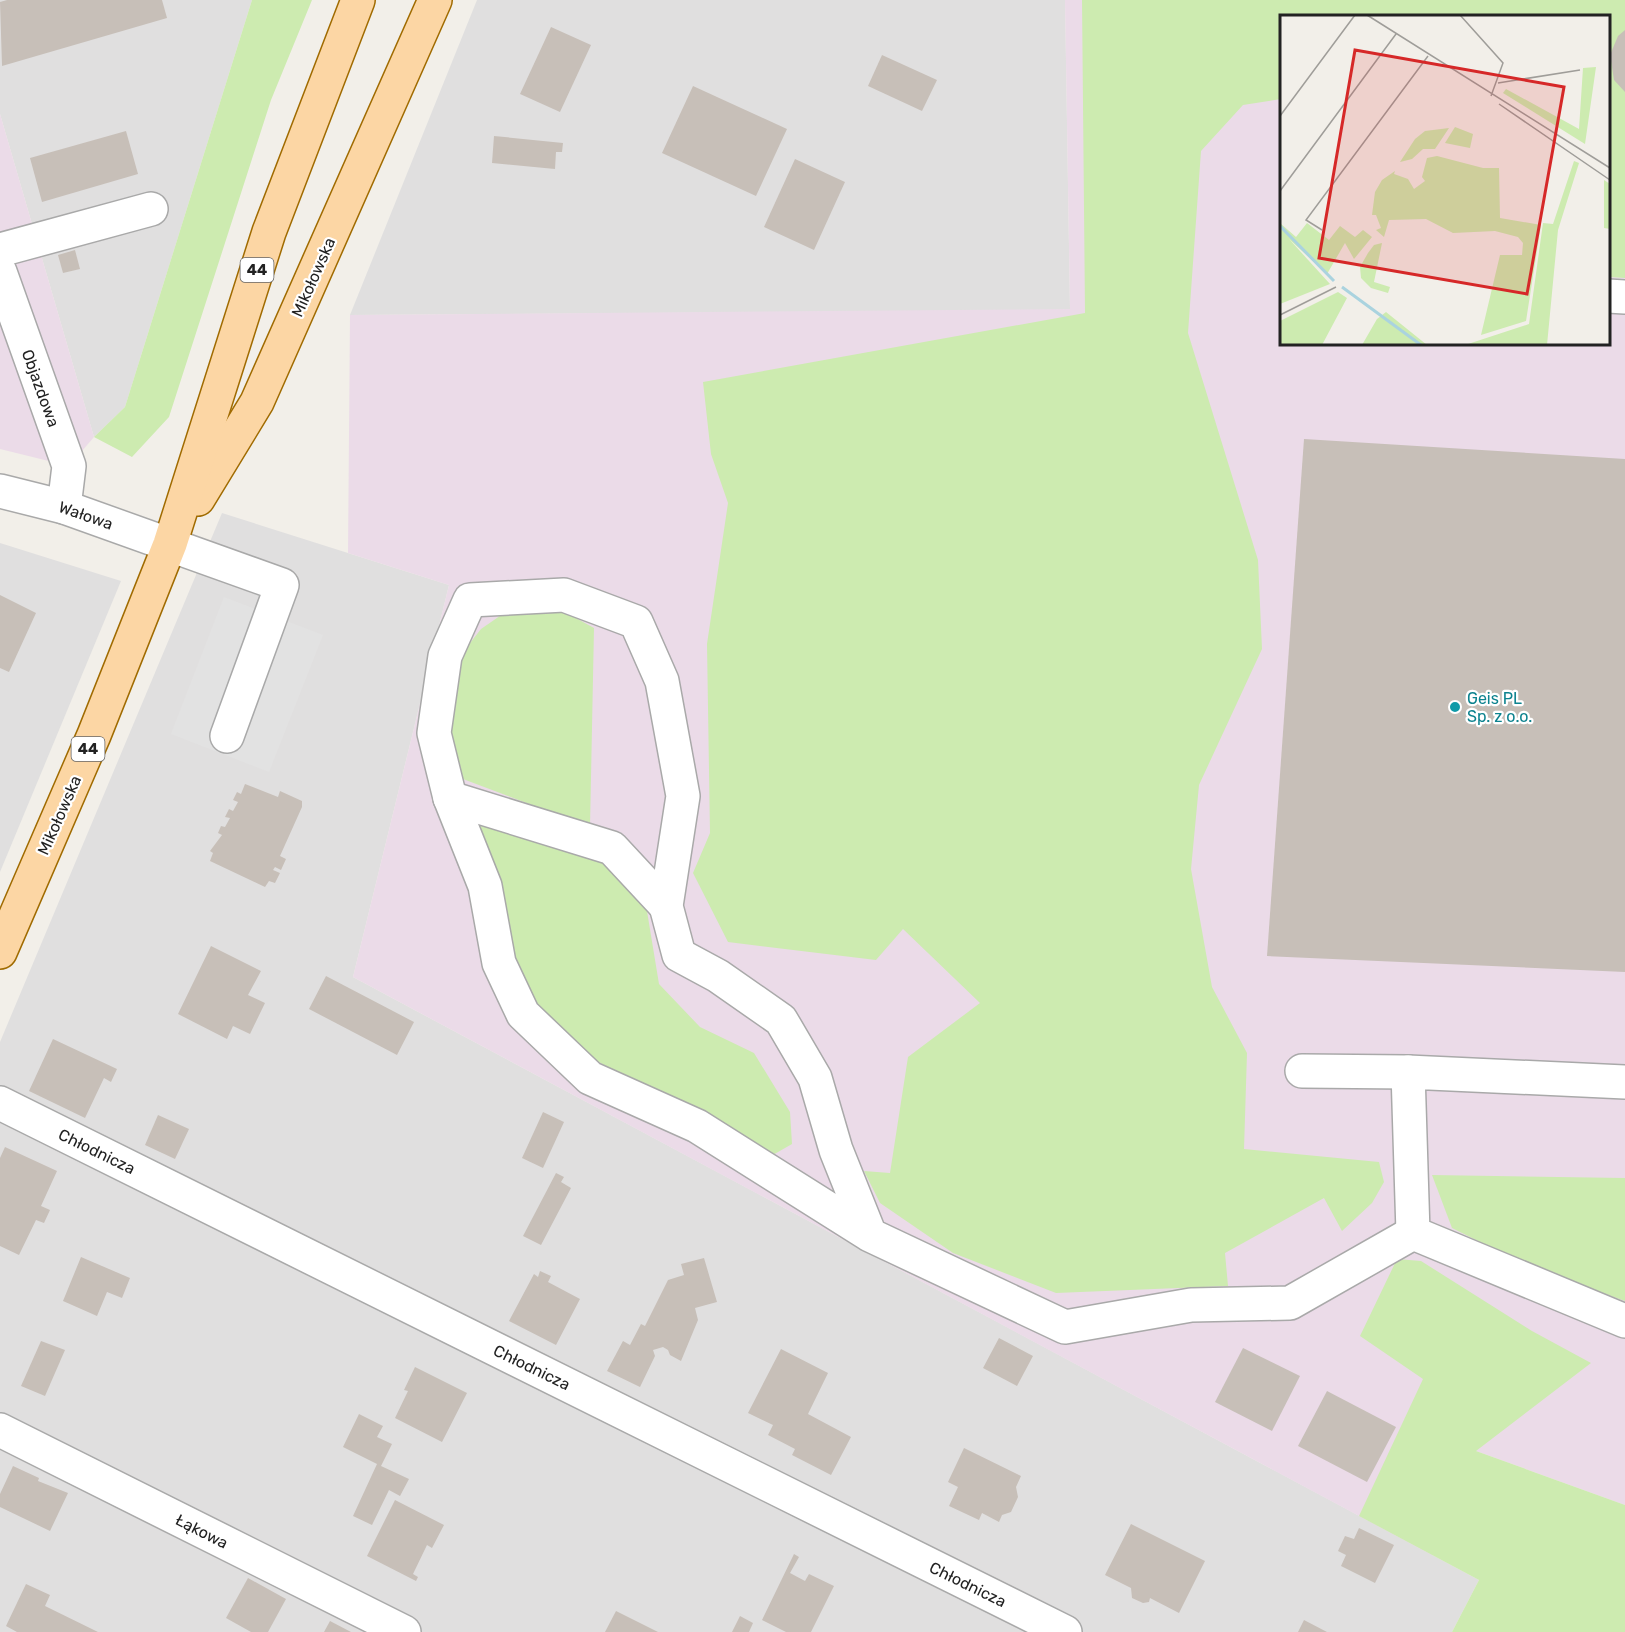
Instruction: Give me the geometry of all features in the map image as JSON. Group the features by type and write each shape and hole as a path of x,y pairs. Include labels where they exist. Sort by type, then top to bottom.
{"main road":[{"name":"Mikołowska","path":"0,952 94,735 170,544 269,232 358,0"},
{"name":"Mikołowska","path":"170,544 257,402 435,0"}],"street":[{"path":"0,250 151,209"},
{"name":"Objazdowa","path":"0,272 69,466 64,507"},
{"path":"1610,296 1625,297"},
{"name":"Wałowa","path":"0,491 64,507 282,585 227,736"},
{"path":"870,1235 836,1150 815,1078 781,1020 718,976 679,955 666,906 682,796 662,681 636,622 564,595 470,600 445,656 434,733 450,798 485,886 499,963 523,1014 590,1078 697,1126 870,1235 1065,1327 1191,1305 1290,1303 1413,1233"},
{"path":"450,798 612,848 666,906"},
{"path":"1302,1071 1408,1072 1625,1082"},
{"path":"1408,1072 1413,1233"},
{"name":"Chłodnicza","path":"0,1103 1065,1632"},
{"path":"1413,1233 1625,1321"},
{"name":"Łąkowa","path":"0,1430 404,1632"}],"shaded area":[{"path":"0,0 252,0 125,407 94,437 0,114"},
{"path":"477,0 1065,0 1070,310 350,315"},
{"path":"1065,0 1625,0 1625,1505 1476,1451 1432,1555 353,977 449,585 348,553 350,315 1070,309"},
{"path":"0,114 94,437 69,466 0,449"},
{"path":"222,513 449,585 353,977 1479,1580 1452,1632 0,1632 0,1042"},
{"path":"0,543 121,581 0,872"},
{"path":"224,597 323,635 269,772 171,734"}],"green space":[{"path":"252,0 312,0 271,100 169,417 132,457 94,437 125,407"},
{"path":"1082,0 1625,0 1625,278 1610,277 1610,15 1280,15 1280,99 1243,105 1201,151 1188,333 1258,560 1262,649 1199,785 1191,869 1212,987 1247,1053 1244,1149 1379,1162 1384,1182 1372,1203 1342,1231 1324,1198 1225,1253 1228,1286 1056,1293 953,1253 880,1203 864,1171 890,1173 908,1057 980,1003 903,929 876,960 728,942 693,873 710,833 707,644 728,503 711,454 703,382 1085,313"},
{"path":"507,611 563,611 594,628 590,827 455,776 446,733 459,657 481,629"},
{"path":"470,815 605,860 645,899 659,984 700,1027 754,1053 790,1112 792,1144 771,1156 595,1060 525,992"},
{"path":"1432,1175 1625,1178 1625,1301 1528,1266 1452,1228"},
{"path":"1397,1259 1421,1261 1532,1331 1591,1363 1476,1451 1625,1505 1625,1632 1452,1632 1479,1580 1359,1516 1423,1379 1360,1336"}],"building":[{"path":"7,0 162,0 167,18 2,66 0,2"},
{"path":"551,27 591,45 560,112 520,94"},
{"path":"1625,30 1625,92 1614,80 1610,55 1618,36"},
{"path":"882,55 937,80 922,111 868,86"},
{"path":"693,86 787,129 756,196 662,153"},
{"path":"126,131 138,174 42,202 30,158"},
{"path":"494,136 563,143 562,152 556,152 555,169 492,163"},
{"path":"795,159 845,182 814,250 764,227"},
{"path":"75,250 80,269 63,273 58,255"},
{"name":"Geis PL Sp. z o.o.","path":"1304,439 1625,459 1625,972 1267,956"},
{"path":"0,595 36,613 9,672 0,668"},
{"path":"245,784 278,797 280,791 302,801 302,807 280,856 286,859 281,870 275,867 273,870 280,873 275,883 269,881 265,887 210,861 213,853 210,851 222,835 218,833 221,826 225,827 230,818 225,817 229,809 233,811 238,802 233,800 237,792 241,794"},
{"path":"211,946 261,971 248,995 265,1003 250,1034 233,1026 227,1039 178,1014"},
{"path":"326,976 414,1022 397,1055 309,1009"},
{"path":"53,1039 117,1069 111,1082 104,1078 85,1118 29,1091"},
{"path":"543,1112 564,1122 543,1168 522,1158"},
{"path":"158,1115 189,1129 175,1159 145,1145"},
{"path":"5,1147 57,1171 41,1206 50,1210 44,1223 36,1220 19,1255 0,1246 0,1158"},
{"path":"556,1173 564,1177 561,1182 571,1188 541,1245 523,1236"},
{"path":"81,1257 130,1278 122,1298 107,1292 97,1316 63,1301"},
{"path":"704,1258 717,1302 695,1308 698,1320 681,1361 670,1355 663,1347 653,1350 655,1356 640,1387 607,1371 623,1341 630,1345 641,1324 645,1326 668,1280 684,1275 681,1264"},
{"path":"540,1271 551,1276 548,1282 580,1299 556,1345 509,1321 534,1274 538,1277"},
{"path":"999,1338 1033,1356 1017,1386 983,1368"},
{"path":"41,1341 65,1350 45,1396 21,1386"},
{"path":"1243,1348 1300,1376 1272,1431 1215,1402"},
{"path":"781,1349 828,1373 808,1414 851,1437 831,1475 792,1455 795,1449 768,1435 773,1425 748,1413"},
{"path":"415,1367 467,1393 442,1442 395,1418 408,1391 404,1390"},
{"path":"1327,1391 1396,1427 1367,1482 1298,1446"},
{"path":"359,1414 383,1426 377,1437 392,1444 381,1466 409,1479 400,1496 389,1490 372,1525 353,1516 377,1464 343,1447"},
{"path":"964,1448 1021,1476 1016,1487 1018,1497 1011,1512 1002,1515 999,1522 982,1513 979,1520 949,1506 958,1487 948,1482"},
{"path":"13,1466 39,1478 38,1481 68,1493 50,1531 0,1507 0,1494"},
{"path":"395,1500 444,1525 432,1548 427,1545 413,1574 418,1577 416,1581 367,1556"},
{"path":"1131,1524 1205,1561 1179,1613 1150,1598 1149,1602 1143,1603 1132,1598 1131,1588 1105,1575"},
{"path":"1359,1528 1394,1545 1375,1583 1341,1566 1346,1555 1338,1551 1345,1536 1354,1539"},
{"path":"794,1554 799,1557 790,1573 805,1581 809,1574 834,1586 811,1632 786,1632 762,1620"},
{"path":"248,1578 286,1599 268,1632 251,1632 226,1618"},
{"path":"26,1584 50,1595 45,1606 98,1632 17,1632 6,1626"},
{"path":"616,1611 658,1632 605,1632"},
{"path":"740,1616 753,1623 749,1632 732,1632"},
{"path":"1304,1620 1327,1632 1298,1632"},
{"path":"330,1621 351,1632 324,1632"}],"place":[{"name":"Geis PL Sp. z o.o.","path":"1455,707"}]}
